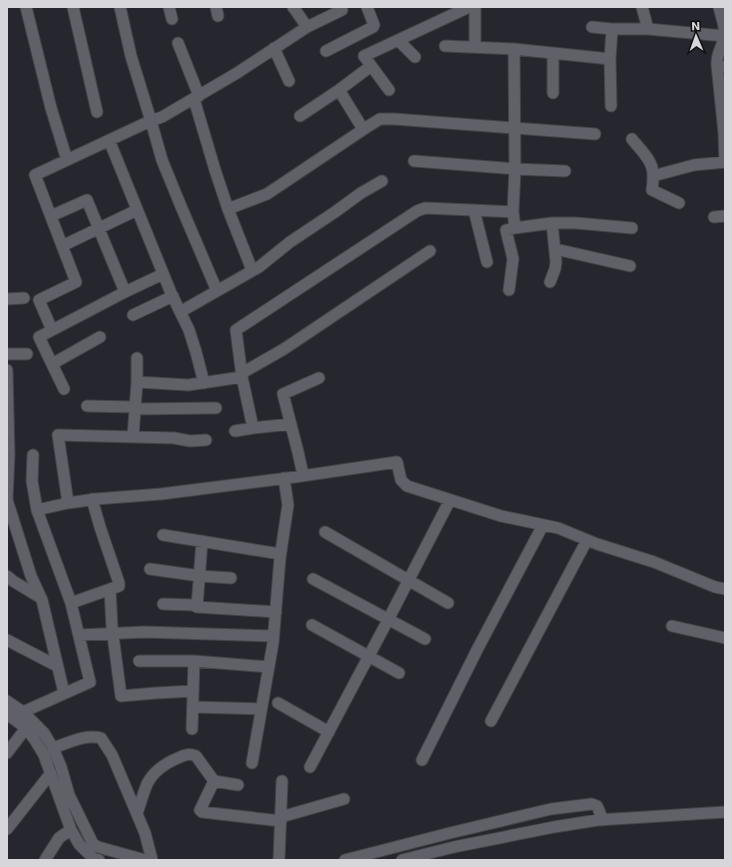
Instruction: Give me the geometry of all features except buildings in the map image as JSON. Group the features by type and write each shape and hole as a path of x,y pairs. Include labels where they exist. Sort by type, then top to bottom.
{"street":[{"path":"26,7 51,108 67,160"},
{"path":"72,7 97,112"},
{"path":"120,7 131,56 162,160 217,291"},
{"path":"169,7 172,19"},
{"path":"293,7 307,27"},
{"path":"326,50 373,27 374,25 367,7"},
{"path":"389,90 364,56 469,7"},
{"path":"474,7 475,47"},
{"path":"642,7 648,29"},
{"path":"653,176 694,165 725,162 721,66 717,56 724,36 724,26 720,7"},
{"path":"52,330 39,300 76,282 35,175 151,120 162,117 237,74 307,27 342,10"},
{"path":"592,27 612,29 648,29 724,36"},
{"path":"611,106 610,59 612,29"},
{"path":"398,40 415,57"},
{"path":"178,43 196,97 215,170 228,209 252,270"},
{"path":"445,46 514,49 610,59"},
{"path":"274,48 289,81"},
{"path":"514,49 515,169 512,212 515,228"},
{"path":"553,53 553,93"},
{"path":"300,116 371,66"},
{"path":"339,90 363,129"},
{"path":"228,209 267,194 363,129 380,120 394,119 595,134"},
{"path":"632,139 652,166 652,190 679,203"},
{"path":"108,140 163,274 189,330 204,383"},
{"path":"414,161 515,169 566,171"},
{"path":"180,312 258,267 290,242 361,193 382,181"},
{"path":"50,216 87,200 124,292"},
{"path":"253,428 242,375 236,330 417,211 425,208 512,212"},
{"path":"62,246 137,210"},
{"path":"474,210 487,262"},
{"path":"509,290 513,259 506,230 552,224 576,223 632,228"},
{"path":"550,282 556,262 552,224"},
{"path":"555,249 630,266"},
{"path":"137,382 188,385 242,375 290,345 430,251"},
{"path":"64,389 40,337 124,292 163,274"},
{"path":"133,315 173,296"},
{"path":"7,299 24,298"},
{"path":"52,364 100,337"},
{"path":"7,354 27,354"},
{"path":"134,437 137,358"},
{"path":"7,370 7,500 31,576 41,598 64,693"},
{"path":"303,475 283,394 319,378"},
{"path":"87,406 135,408 216,408"},
{"path":"235,431 291,424"},
{"path":"68,503 58,435 174,438 190,441 206,440"},
{"path":"23,712 90,682 71,602 37,510 32,482 33,455"},
{"path":"37,510 68,503 161,494 397,462 401,480 407,486 501,516 558,528 598,544 654,562 715,587 725,589"},
{"path":"252,764 269,667 276,612 280,554 288,505 284,478"},
{"path":"71,602 119,586 120,583 92,500"},
{"path":"310,767 450,500"},
{"path":"422,760 478,648 543,525"},
{"path":"325,532 448,603"},
{"path":"163,535 280,554"},
{"path":"491,721 587,540"},
{"path":"197,608 202,541"},
{"path":"150,569 200,576 230,578"},
{"path":"7,576 41,598"},
{"path":"313,580 425,639"},
{"path":"110,589 113,633 121,696 193,691"},
{"path":"163,604 193,605 197,608 276,612"},
{"path":"312,625 399,673"},
{"path":"672,626 725,638"},
{"path":"79,635 145,632 273,636"},
{"path":"7,640 57,666"},
{"path":"139,661 194,661 269,667"},
{"path":"192,729 194,661"},
{"path":"7,701 23,712 44,733 53,748 61,767 69,795 93,844 98,847 145,860"},
{"path":"278,703 329,732"},
{"path":"193,707 261,710"},
{"path":"7,714 26,728 35,740 44,755 71,830 79,844 94,859"},
{"path":"7,753 26,728"},
{"path":"53,748 82,738 92,736 101,738 112,755 145,833 152,860"},
{"path":"137,814 148,783 156,773 173,760 187,754 196,756 214,781 238,785"},
{"path":"7,829 51,773"},
{"path":"214,781 200,810 202,812 281,819 344,799"},
{"path":"279,860 282,781"},
{"path":"345,860 551,809 592,804 597,806 603,820"},
{"path":"402,860 462,845 554,827 603,820 725,812"},
{"path":"46,860 59,838 71,830"}]}
